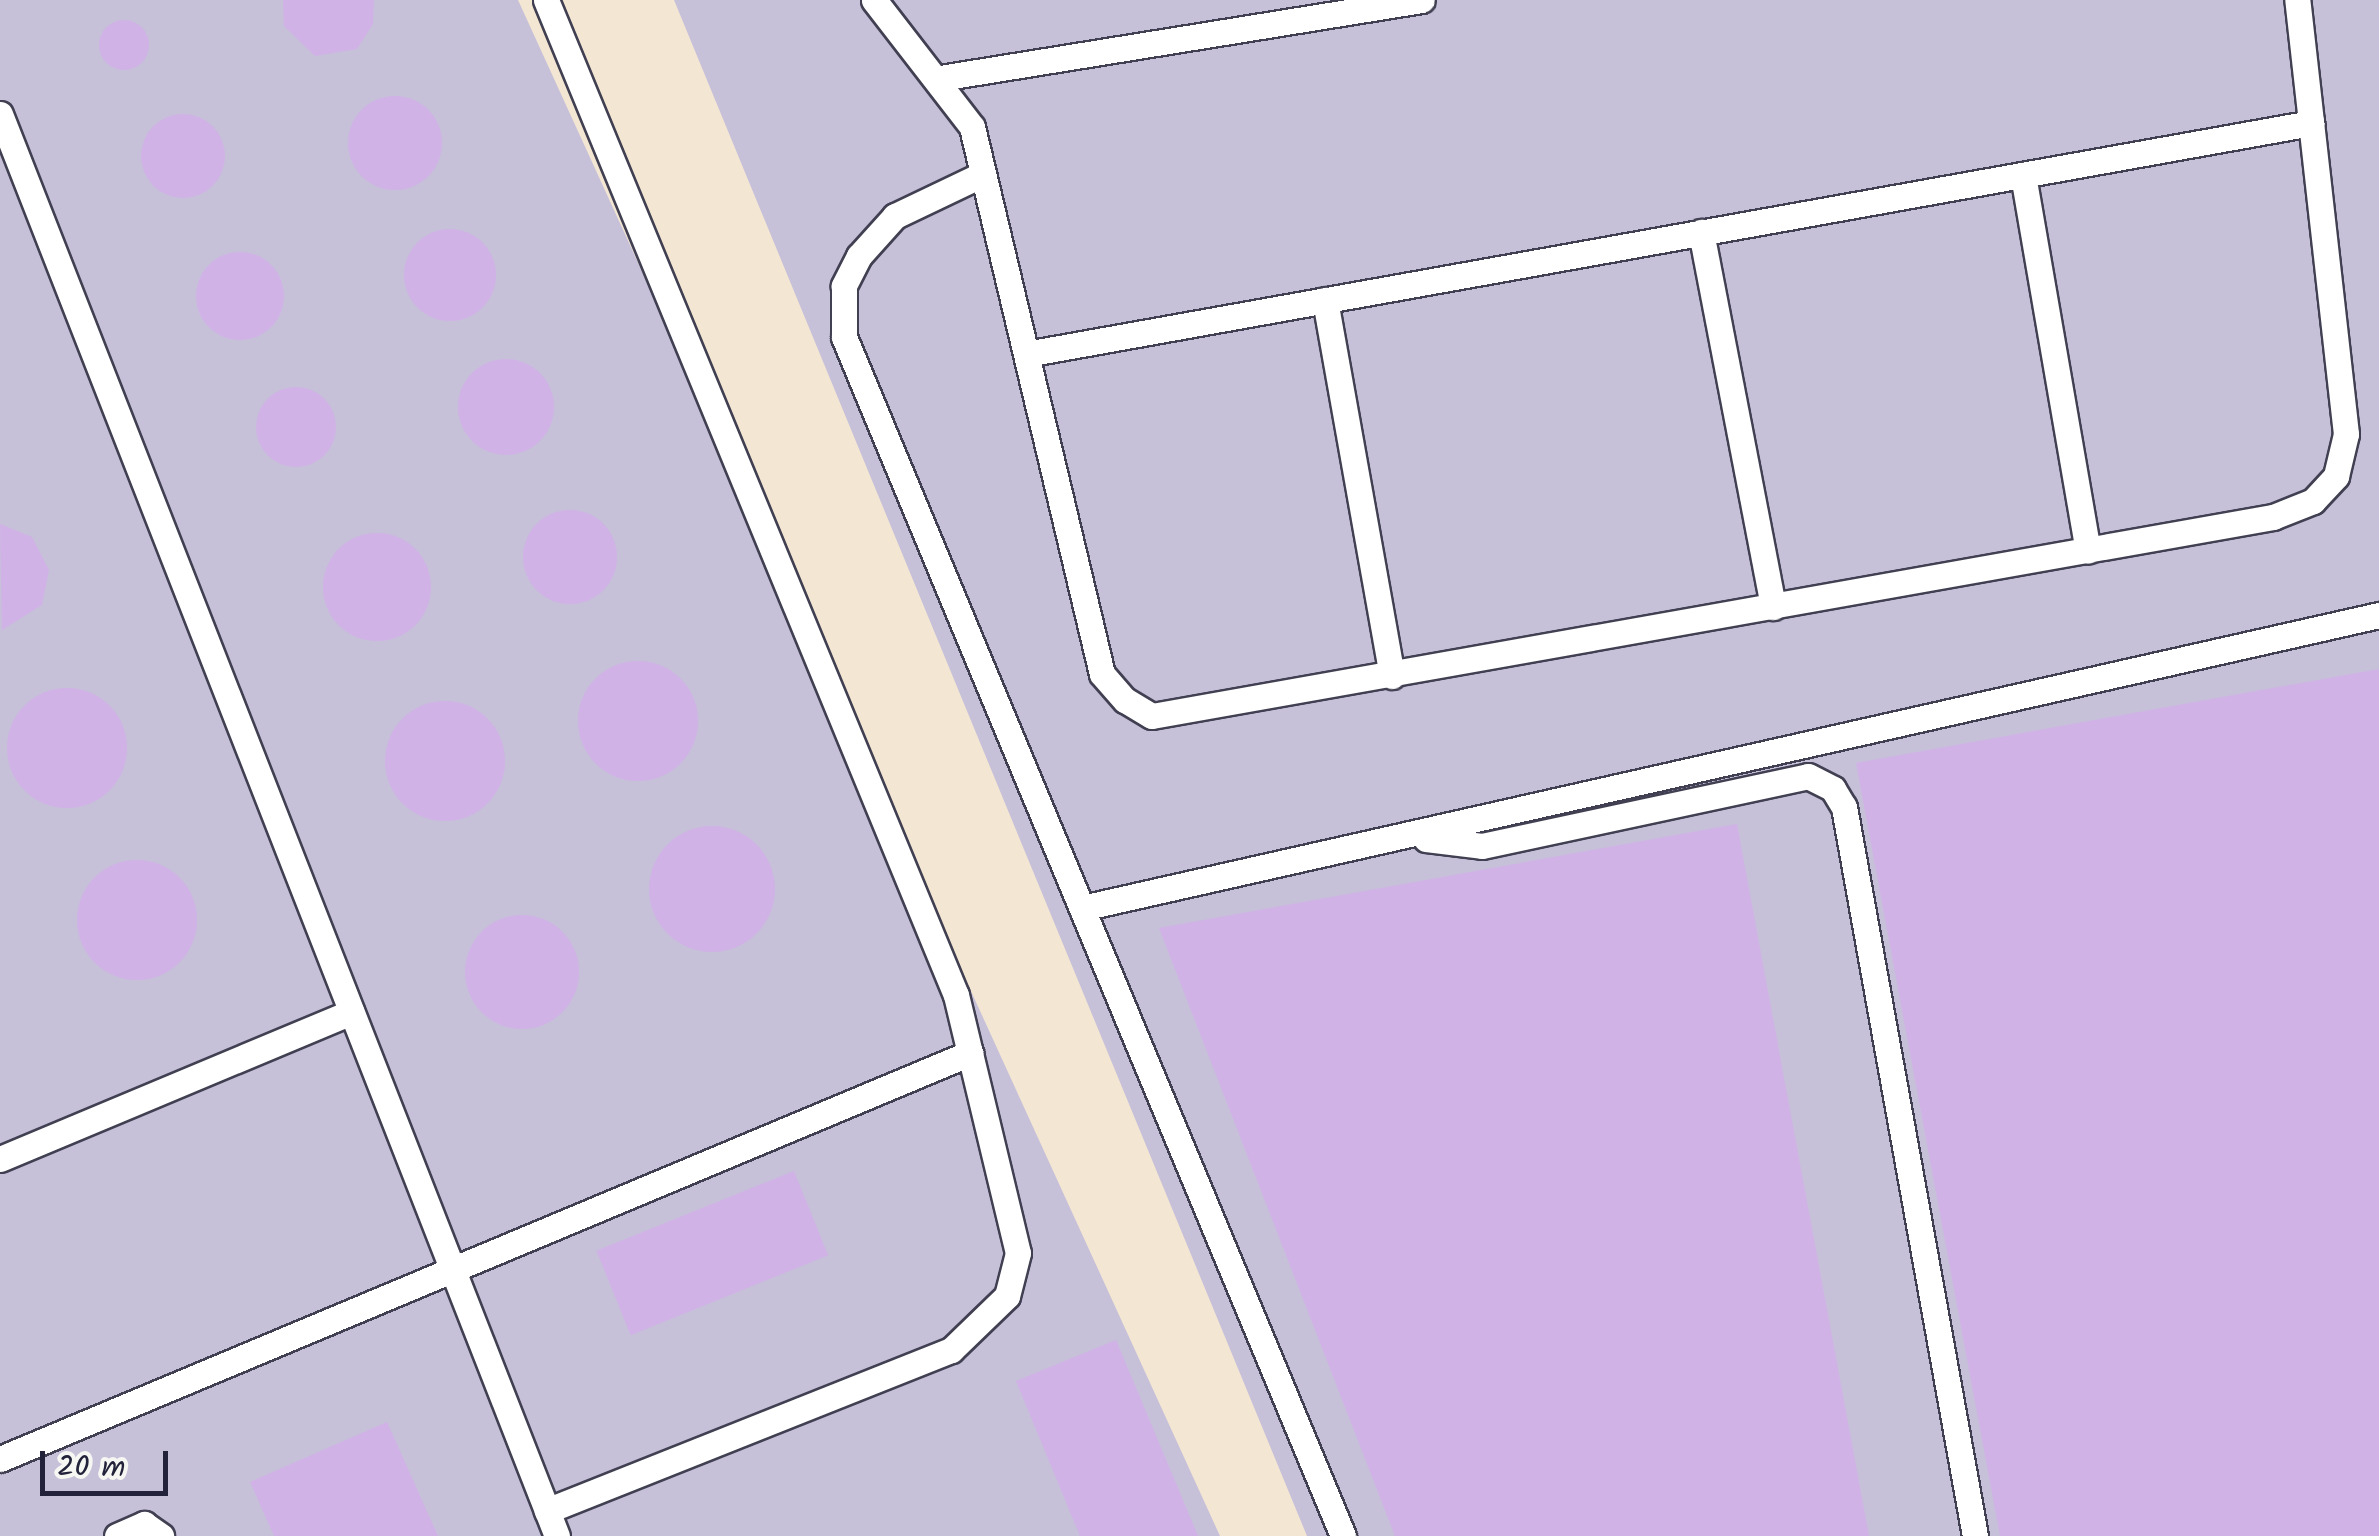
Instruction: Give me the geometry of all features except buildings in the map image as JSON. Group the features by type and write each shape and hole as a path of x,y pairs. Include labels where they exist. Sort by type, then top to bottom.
{"lane":[{"path":"546,0 956,996 1018,1253 1007,1296 983,1326 951,1350 547,1511"},
{"path":"874,0 940,78 972,126 1102,674 1125,700 1152,716 2272,517 2314,502 2336,476 2346,434 2297,0"},
{"path":"940,78 1422,0"},
{"path":"0,114 556,1536"},
{"path":"1026,354 2311,123"},
{"path":"983,174 895,216 859,256 844,286 844,336 1344,1536"},
{"path":"2023,175 2088,550"},
{"path":"1701,232 1773,607"},
{"path":"1325,300 1392,676"},
{"path":"1082,908 2379,615"},
{"path":"1410,836 1482,846 1808,776 1833,789 1844,807 1975,1536"},
{"path":"0,1158 351,1012"},
{"path":"0,1459 970,1053"},
{"path":"117,1536 144,1524 161,1536"}],"shaded area":[{"path":"0,0 518,0 1220,1536 0,1536"},
{"path":"674,0 2379,0 2379,1536 1307,1536"}]}
